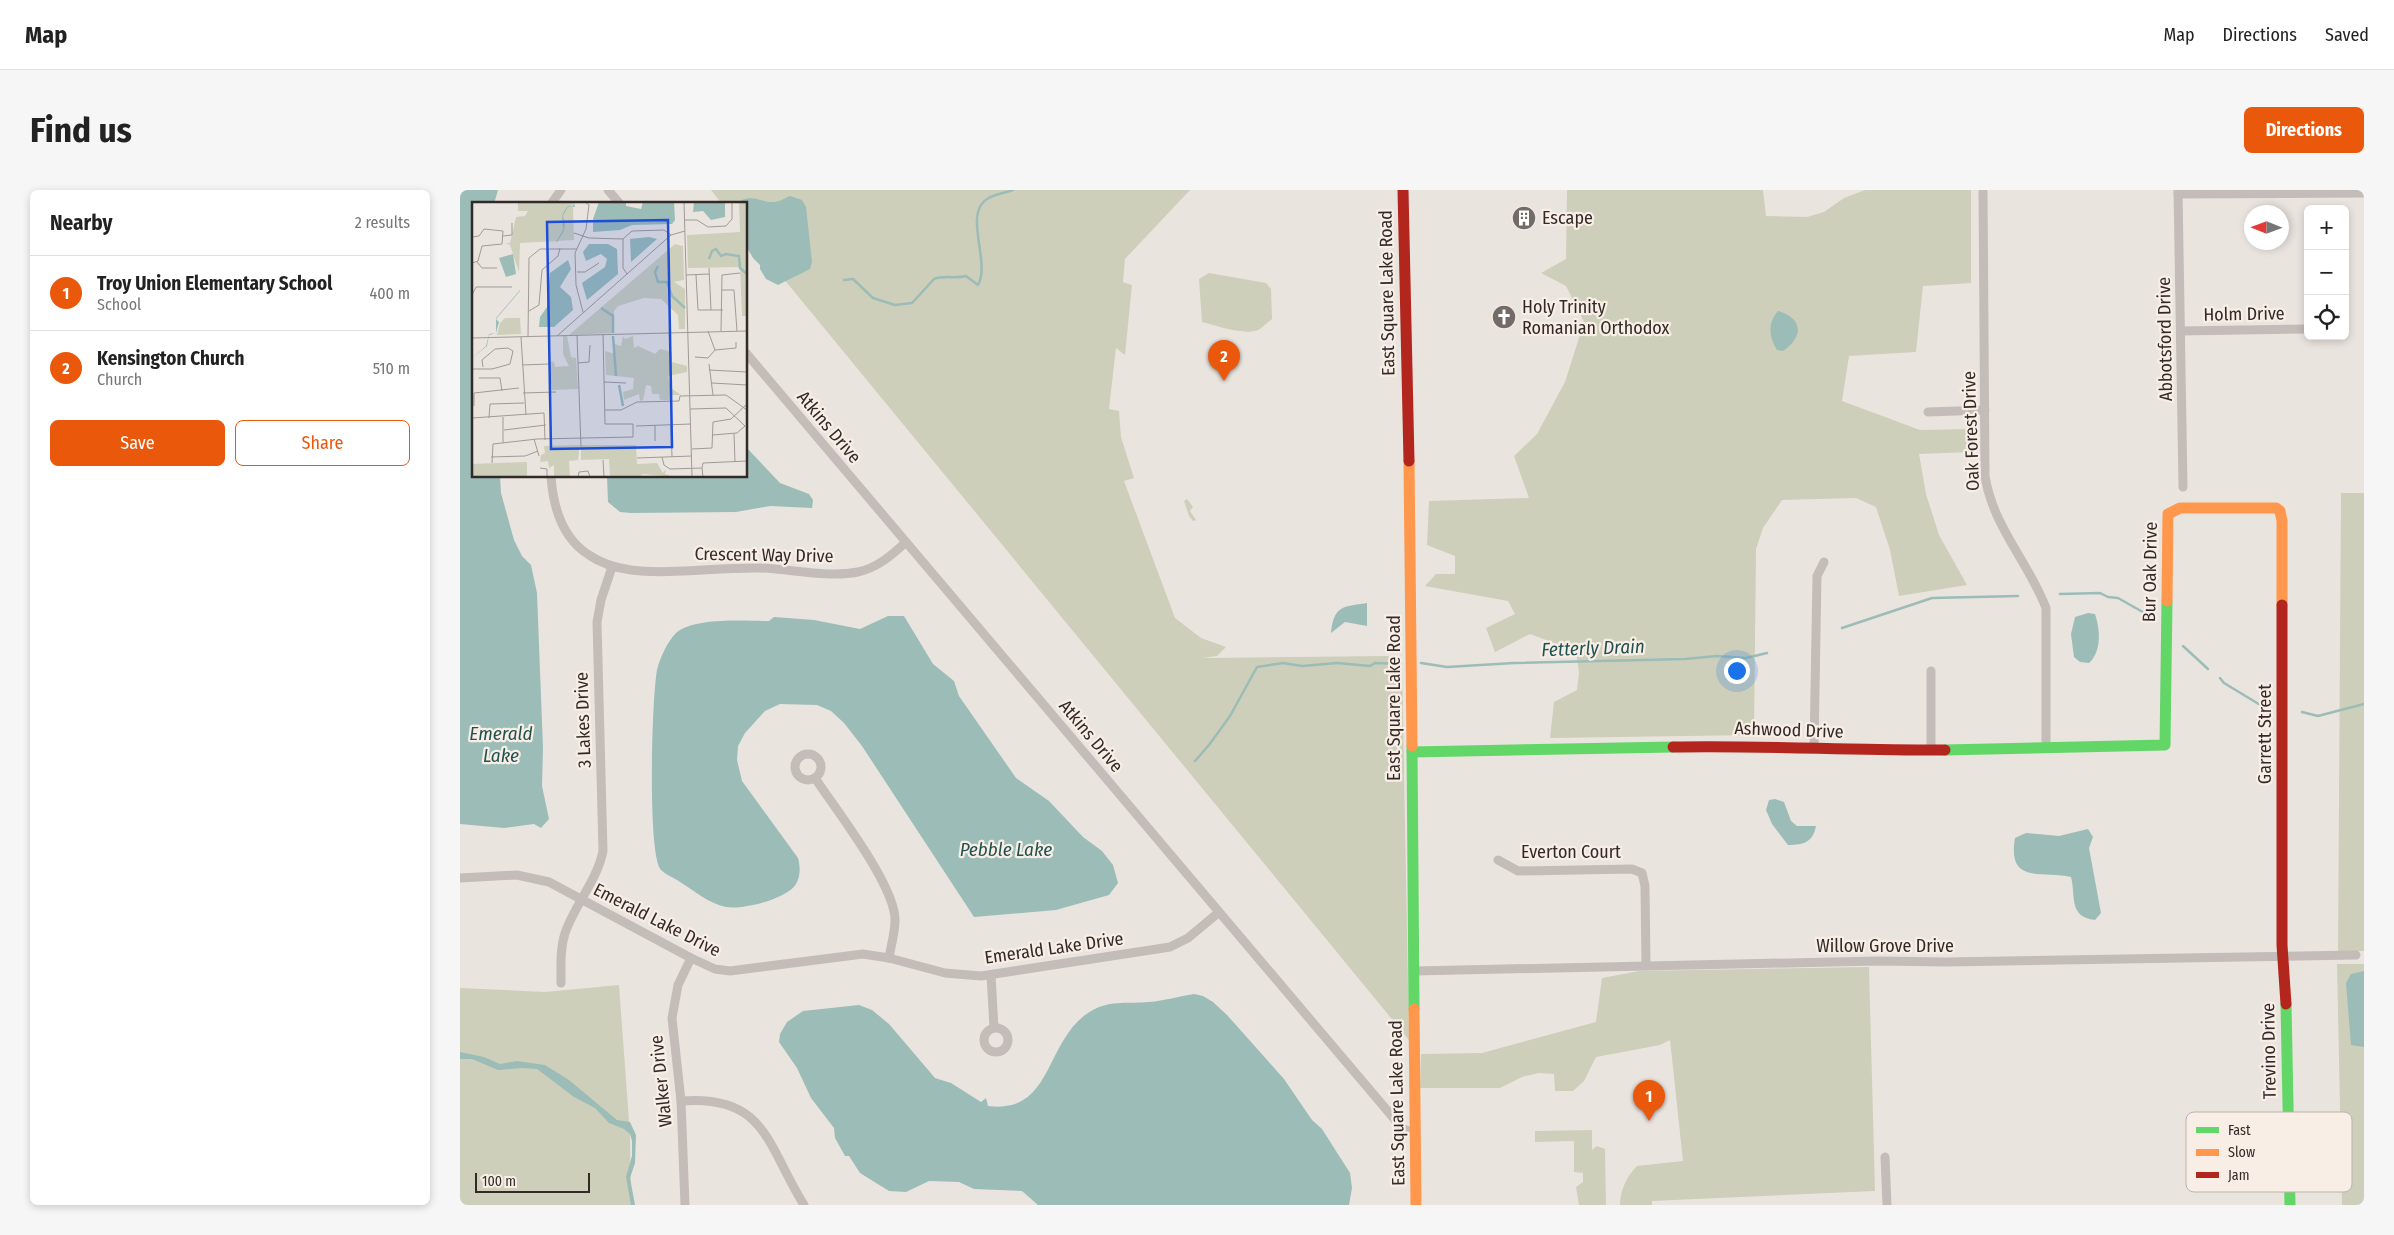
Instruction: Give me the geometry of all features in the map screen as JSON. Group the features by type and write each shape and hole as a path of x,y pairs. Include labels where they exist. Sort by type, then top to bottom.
{"street":[{"path":"552,202 561,190"},
{"path":"608,190 618,202"},
{"name":"East Square Lake Road","path":"1403,190 1411,571 1416,1205"},
{"name":"Oak Forest Drive","path":"1983,190 1986,476 1989,498 1996,515 2040,590 2048,616 2046,747"},
{"path":"2178,192 2364,193"},
{"name":"Abbotsford Drive","path":"2178,192 2183,487"},
{"name":"Holm Drive","path":"2181,331 2304,329"},
{"name":"Atkins Drive","path":"748,355 1218,913 1402,1128 1415,1134"},
{"path":"1928,412 1985,410"},
{"path":"551,478 554,502 566,532 574,543 588,555 612,567"},
{"name":"Bur Oak Drive","path":"2165,745 2168,514 2171,510 2180,508 2273,508 2280,511"},
{"name":"Garrett Street","path":"2280,511 2282,521 2284,957"},
{"name":"Crescent Way Drive","path":"612,567 634,571 753,568 833,574 857,572 884,561 906,542"},
{"path":"1814,748 1817,576 1824,562"},
{"name":"3 Lakes Drive","path":"561,983 562,944 566,931 596,874 603,851 597,622 599,608 612,567"},
{"path":"1931,671 1931,749"},
{"name":"Ashwood Drive","path":"1412,752 1750,745 1872,751 2165,745"},
{"path":"815,778 881,877 890,896 895,919 889,958"},
{"name":"Everton Court","path":"1498,860 1518,871 1632,869 1642,873 1645,886 1646,966"},
{"name":"Emerald Lake Drive","path":"460,878 527,876 549,882 691,958 710,967 730,971 846,955 874,955 946,973 968,976 991,974 1170,947 1188,938 1218,913"},
{"name":"Willow Grove Drive","path":"1414,971 1878,961 1946,962 2356,955"},
{"name":"Trevino Drive","path":"2284,957 2288,1112"},
{"name":"Walker Drive","path":"685,1205 681,1101 672,1031 672,1010 678,985 691,958"},
{"path":"991,974 994,1028"},
{"path":"681,1101 715,1100 737,1107 750,1116 765,1133 804,1205"},
{"path":"1885,1157 1887,1205"},
{"name":"Trevino Drive","path":"2290,1192 2290,1205"}],"green space":[{"path":"711,190 1190,190 1125,259 1123,282 1132,285 1125,355 1116,348 1109,409 1119,411 1121,437 1134,478 1124,481 1175,618 1201,638 1226,647 1217,656 1202,658 1387,656 1402,661 1409,1040 748,235 748,202 720,202"},
{"path":"1567,190 1763,190 1766,216 1807,217 1824,212 1844,198 1865,190 1971,190 1971,283 1923,286 1916,352 1849,356 1842,401 1920,430 1971,429 1972,452 1919,454 1926,494 1939,535 1967,585 1899,596 1890,550 1876,507 1856,498 1782,500 1763,528 1756,549 1754,735 1550,738 1554,702 1577,690 1579,673 1576,651 1530,634 1495,652 1486,628 1515,614 1508,601 1425,586 1436,574 1455,574 1455,556 1427,545 1429,501 1529,498 1514,456 1537,434 1565,382 1584,322 1566,286 1541,273 1566,259"},
{"path":"1209,273 1266,283 1271,289 1272,319 1260,329 1247,332 1231,330 1202,322 1199,279"},
{"path":"2341,493 2364,493 2364,951 2338,951"},
{"path":"1187,499 1193,507 1190,511 1196,520 1193,521 1189,516 1184,501"},
{"path":"2337,964 2364,964 2364,1205 2342,1205 2342,1192 2352,1192 2352,1112 2340,1112"},
{"path":"1869,967 1875,1191 1652,1201 1652,1205 1620,1205 1621,1194 1625,1184 1637,1166 1683,1161 1670,1040 1660,1045 1596,1057 1584,1081 1573,1091 1555,1091 1554,1074 1539,1073 1522,1077 1500,1088 1420,1088 1421,1054 1482,1053 1596,1022 1602,978 1639,971"},
{"path":"619,985 630,1134 631,1205 460,1205 460,988 545,992"},
{"path":"1592,1130 1592,1150 1597,1146 1605,1149 1606,1205 1579,1205 1576,1187 1583,1182 1583,1173 1574,1172 1574,1141 1535,1142 1535,1131"}],"water":[{"name":"Emerald Lake","path":"460,190 498,190 495,202 472,202 472,478 500,478 501,493 514,540 522,556 531,565 537,593 543,748 542,786 549,819 541,828 534,824 504,828 460,824"},
{"path":"790,196 802,200 806,207 812,262 810,269 778,285 766,279 760,269 760,265 748,249 748,202 739,202 751,198 777,202"},
{"path":"1778,311 1792,318 1798,328 1795,340 1783,351 1777,350 1770,330 1774,316"},
{"path":"748,449 780,483 809,494 813,500 812,508 770,506 736,512 631,513 620,512 608,502 607,478 748,478"},
{"path":"1367,603 1367,626 1345,622 1331,633 1332,624 1337,612 1352,605"},
{"path":"2088,613 2095,614 2099,633 2096,652 2089,663 2080,662 2074,657 2071,634 2075,617"},
{"name":"Pebble Lake","path":"888,616 904,616 933,664 954,681 959,696 1016,778 1049,801 1083,837 1102,851 1113,865 1118,883 1109,895 1056,910 974,917 862,746 844,723 831,711 817,705 780,704 765,711 745,733 738,746 737,760 742,781 798,858 800,867 796,884 784,894 774,899 743,907 726,907 708,900 661,870 657,858 652,807 655,685 658,665 662,655 676,633 695,624 707,622 769,621 774,617 814,620 860,629"},
{"path":"1775,799 1784,802 1791,821 1797,826 1816,826 1813,836 1807,842 1788,845 1772,824 1766,810 1769,800"},
{"path":"2088,829 2093,837 2089,848 2101,913 2095,920 2086,918 2077,910 2071,877 2029,872 2022,869 2016,863 2014,853 2015,838 2026,833 2059,836"},
{"path":"2364,971 2364,1047 2351,1045 2346,983 2351,974"},
{"path":"1194,994 1203,996 1213,1002 1227,1015 1284,1079 1312,1120 1322,1129 1350,1173 1352,1188 1349,1205 1038,1205 1022,1191 974,1189 959,1182 929,1181 906,1192 889,1191 860,1173 849,1156 845,1156 835,1138 834,1128 811,1098 797,1068 779,1042 780,1034 787,1022 803,1011 859,1005 872,1010 889,1024 935,1078 951,1083 981,1102 986,1098 988,1106 1010,1106 1026,1098 1038,1086 1065,1037 1077,1022 1093,1010 1107,1005 1142,1003"},
{"path":"460,1052 484,1057 500,1064 517,1061 545,1065 569,1080 617,1120 630,1122 636,1135 635,1163 630,1178 635,1205 631,1205 626,1177 632,1156 630,1134 624,1129 609,1123 595,1108 574,1097 537,1069 498,1070 472,1059 460,1059"}],"waterway":[{"path":"844,280 853,279 873,298 895,305 912,303 934,279 938,278 966,276 978,285 982,264 977,227 977,216 980,206 990,197 1013,190"},
{"path":"2060,594 2100,593 2108,597 2118,598 2148,615"},
{"name":"Fetterly Drain","path":"1842,628 1932,598 2018,596"},
{"path":"2183,646 2208,669"},
{"name":"Fetterly Drain","path":"1421,663 1447,667 1514,663 1685,659 1717,656 1746,658 1767,653"},
{"name":"Fetterly Drain","path":"1195,761 1230,716 1257,667 1283,663 1302,666 1337,663 1370,666 1375,663 1401,664"},
{"path":"2220,678 2224,683 2262,706"},
{"path":"2302,712 2318,716 2364,704"}],"traffic: fast":[{"path":"1945,750 2165,745 2167,601"},
{"path":"1412,746 1414,1009"},
{"path":"1412,752 1673,747"},
{"path":"2286,1004 2288,1112"},
{"path":"2290,1192 2290,1205"}],"traffic: slow":[{"path":"1409,461 1412,746"},
{"path":"2167,601 2168,514 2180,508 2276,508 2280,511 2282,521 2282,605"},
{"path":"1414,1009 1416,1205"}],"traffic: jam":[{"path":"1403,190 1409,461"},
{"path":"2282,605 2282,945 2286,1004"},
{"path":"1673,747 1945,750"}],"place":[{"name":"Escape","path":"1524,218"},
{"name":"Holy Trinity Romanian Orthodox","path":"1504,317"},
{"name":"Kensington Church","path":"1224,381"},
{"name":"Troy Union Elementary School","path":"1649,1121"}]}
